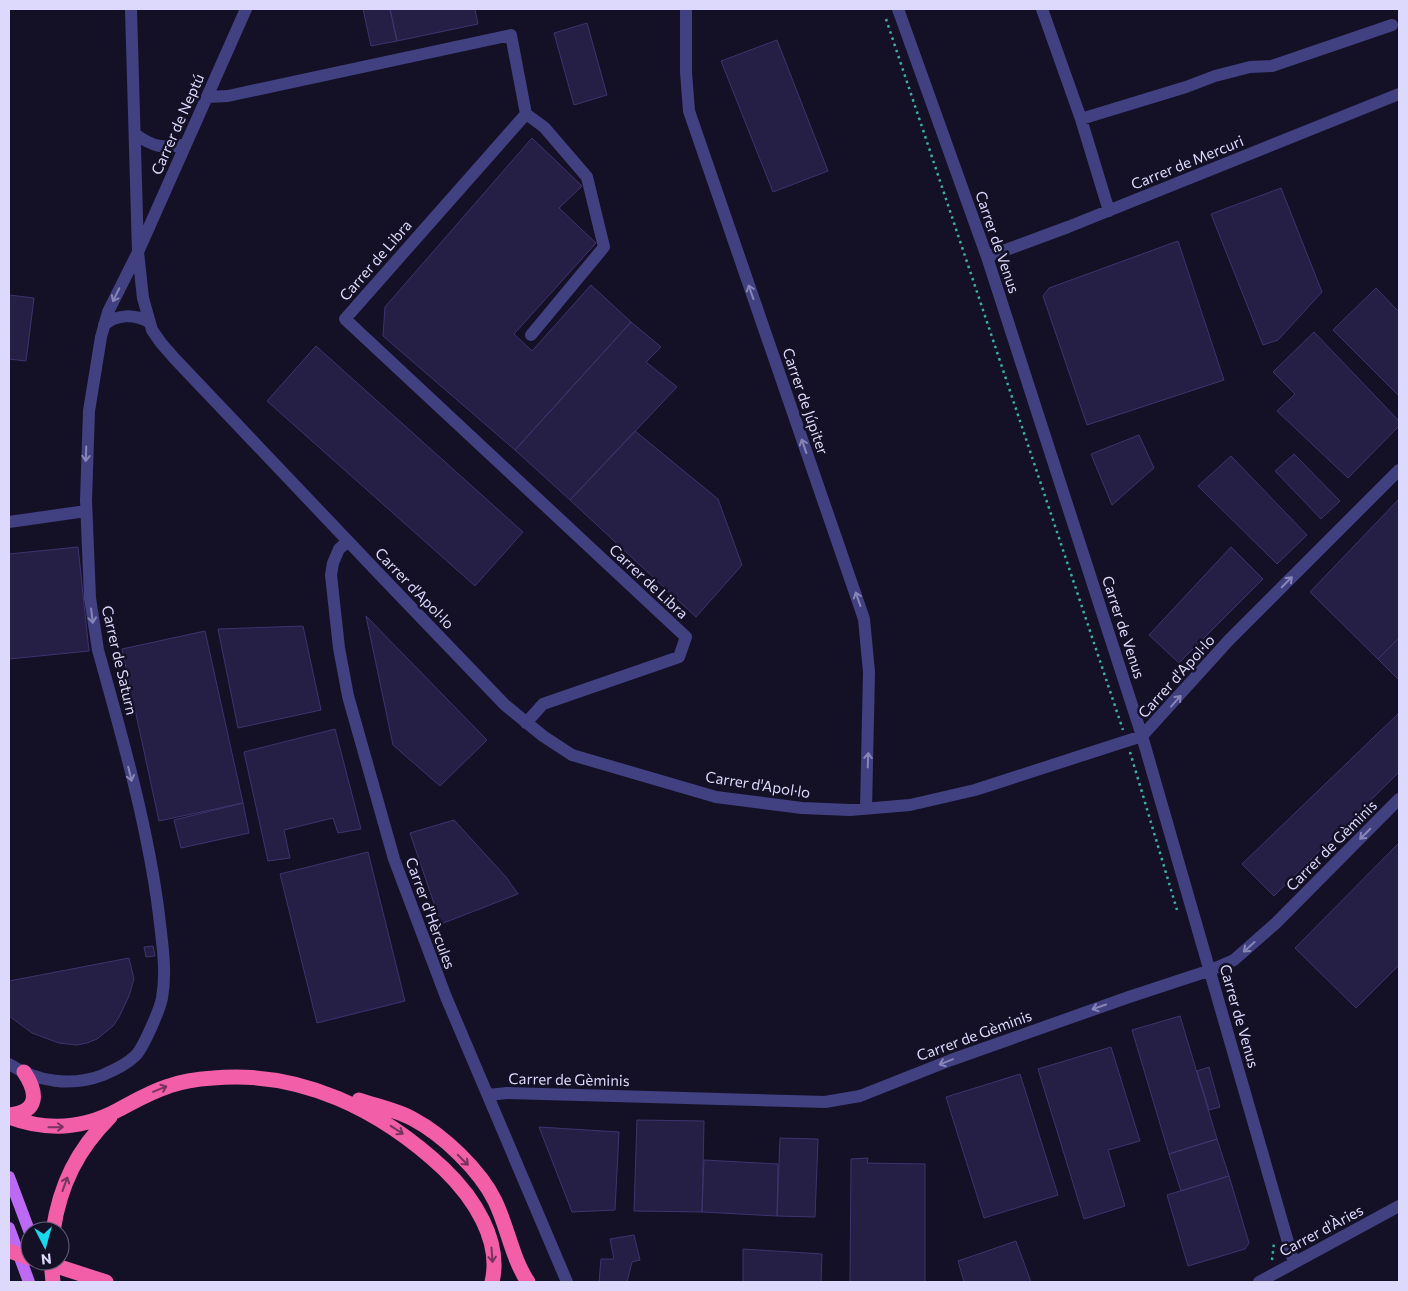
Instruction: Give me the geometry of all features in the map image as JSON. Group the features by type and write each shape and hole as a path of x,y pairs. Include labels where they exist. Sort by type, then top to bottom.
{"highway":[{"path":"9,1116 28,1109 34,1101 32,1084 24,1072"},
{"path":"9,1116 34,1125 47,1127 93,1122 141,1097 170,1085 199,1079 234,1076 266,1078 302,1084 328,1093 357,1099 412,1118 438,1135 472,1169 494,1200 521,1271 528,1282"},
{"path":"328,1093 380,1119 407,1137 435,1161 465,1191 483,1220 492,1245 494,1274 492,1282"},
{"path":"55,1221 67,1178 78,1155 93,1134 116,1111"},
{"path":"70,1270 106,1282"}],"main road":[{"path":"9,1178 25,1221"},
{"path":"9,1228 29,1282"}],"street":[{"name":"Carrer de Saturn","path":"9,1064 41,1078 64,1083 95,1078 116,1070 137,1055 151,1028 162,999 165,964 150,854 98,650 92,622 87,567 86,452 96,361 108,312 138,252 131,9"},
{"name":"Carrer de Neptú","path":"138,252 246,9"},
{"name":"Carrer de Júpiter","path":"686,9 689,111 864,619 870,672 866,809"},
{"name":"Carrer de Venus","path":"898,9 987,257 1142,736 1294,1263"},
{"path":"1042,9 1081,119 1109,211"},
{"path":"1081,119 1186,87 1215,76 1250,67 1272,66 1392,25"},
{"path":"207,97 228,96 511,35 526,114 544,127 587,177 604,247 531,335"},
{"name":"Carrer de Mercuri","path":"987,257 1109,211 1399,94"},
{"name":"Carrer de Libra","path":"526,114 345,319 686,636 679,656 543,704 526,723"},
{"path":"135,134 150,144 160,147 186,144"},
{"name":"Carrer d'Apol·lo","path":"138,252 143,298 149,322 161,343 498,698 526,723 572,755 716,797 802,808 850,810 910,805 975,790 1142,736 1229,640 1399,470"},
{"path":"104,325 125,316 135,316 149,322"},
{"path":"9,522 86,511"},
{"name":"Carrer d'Hèrcules","path":"348,541 339,549 333,563 331,575 339,648 348,696 394,859 446,997 567,1282"},
{"name":"Carrer de Gèminis","path":"488,1095 507,1092 808,1102 842,1101 860,1096 1052,1023 1211,970 1234,960 1276,923 1399,799"},
{"name":"Carrer d'Àries","path":"1259,1282 1399,1206"}],"path":[{"path":"886,18 1127,741 1178,914"},
{"path":"1274,1238 1272,1258 1277,1272"}],"building":[{"path":"363,9 390,9 397,41 371,46"},
{"path":"390,9 475,9 478,24 397,41"},
{"path":"587,23 607,95 574,105 554,33"},
{"path":"777,40 828,171 773,192 721,61"},
{"path":"532,138 582,186 559,208 596,243 514,334 532,351 591,285 631,322 515,450 383,336 385,307"},
{"path":"1281,188 1322,292 1278,340 1263,345 1211,214"},
{"path":"1178,241 1224,380 1087,425 1043,296 1049,288"},
{"path":"1376,288 1399,312 1399,396 1333,330"},
{"path":"9,295 34,298 26,361 9,359"},
{"path":"631,322 661,347 646,362 677,387 570,500 515,450"},
{"path":"1314,332 1399,421 1399,426 1348,478 1277,411 1295,394 1273,372"},
{"path":"316,346 523,532 475,586 267,401"},
{"path":"635,431 718,499 742,565 696,617 570,500"},
{"path":"1139,435 1154,468 1112,505 1091,454"},
{"path":"1294,454 1340,501 1321,519 1275,471"},
{"path":"1231,456 1307,535 1277,564 1198,486"},
{"path":"1399,499 1399,638 1378,659 1310,592"},
{"path":"78,547 89,651 9,659 9,554"},
{"path":"1231,547 1263,579 1179,663 1149,635"},
{"path":"366,616 487,740 440,786 393,745"},
{"path":"303,626 321,710 238,728 218,629"},
{"path":"205,631 243,803 159,821 122,649"},
{"path":"1399,638 1399,680 1378,659"},
{"path":"1399,713 1399,772 1274,896 1242,864"},
{"path":"335,729 361,829 338,833 333,818 284,830 290,858 268,861 244,752"},
{"path":"243,803 249,833 181,848 174,820"},
{"path":"454,820 506,877 518,894 441,924 410,833"},
{"path":"1399,843 1399,965 1356,1008 1295,948"},
{"path":"368,852 405,1001 317,1023 280,874"},
{"path":"153,946 155,956 146,957 144,947"},
{"path":"129,958 134,979 129,996 113,1026 97,1039 77,1045 59,1043 32,1033 9,1016 9,981"},
{"path":"1180,1016 1217,1139 1169,1154 1132,1030"},
{"path":"1111,1047 1140,1141 1108,1150 1125,1206 1084,1219 1038,1069"},
{"path":"1209,1067 1220,1107 1209,1110 1197,1071"},
{"path":"1020,1074 1058,1195 984,1218 946,1097"},
{"path":"637,1120 704,1121 702,1212 634,1211"},
{"path":"539,1127 619,1132 615,1210 572,1212"},
{"path":"780,1138 818,1139 815,1217 777,1216"},
{"path":"1217,1139 1229,1176 1181,1191 1169,1154"},
{"path":"868,1158 867,1163 925,1164 925,1282 850,1282 851,1159"},
{"path":"704,1160 778,1164 777,1216 702,1212"},
{"path":"1229,1176 1249,1243 1245,1249 1188,1266 1167,1195"},
{"path":"634,1235 640,1260 632,1262 627,1282 599,1282 601,1259 614,1259 610,1239"},
{"path":"1016,1241 1031,1282 964,1282 958,1261"},
{"path":"743,1249 822,1254 821,1282 743,1282"}]}
